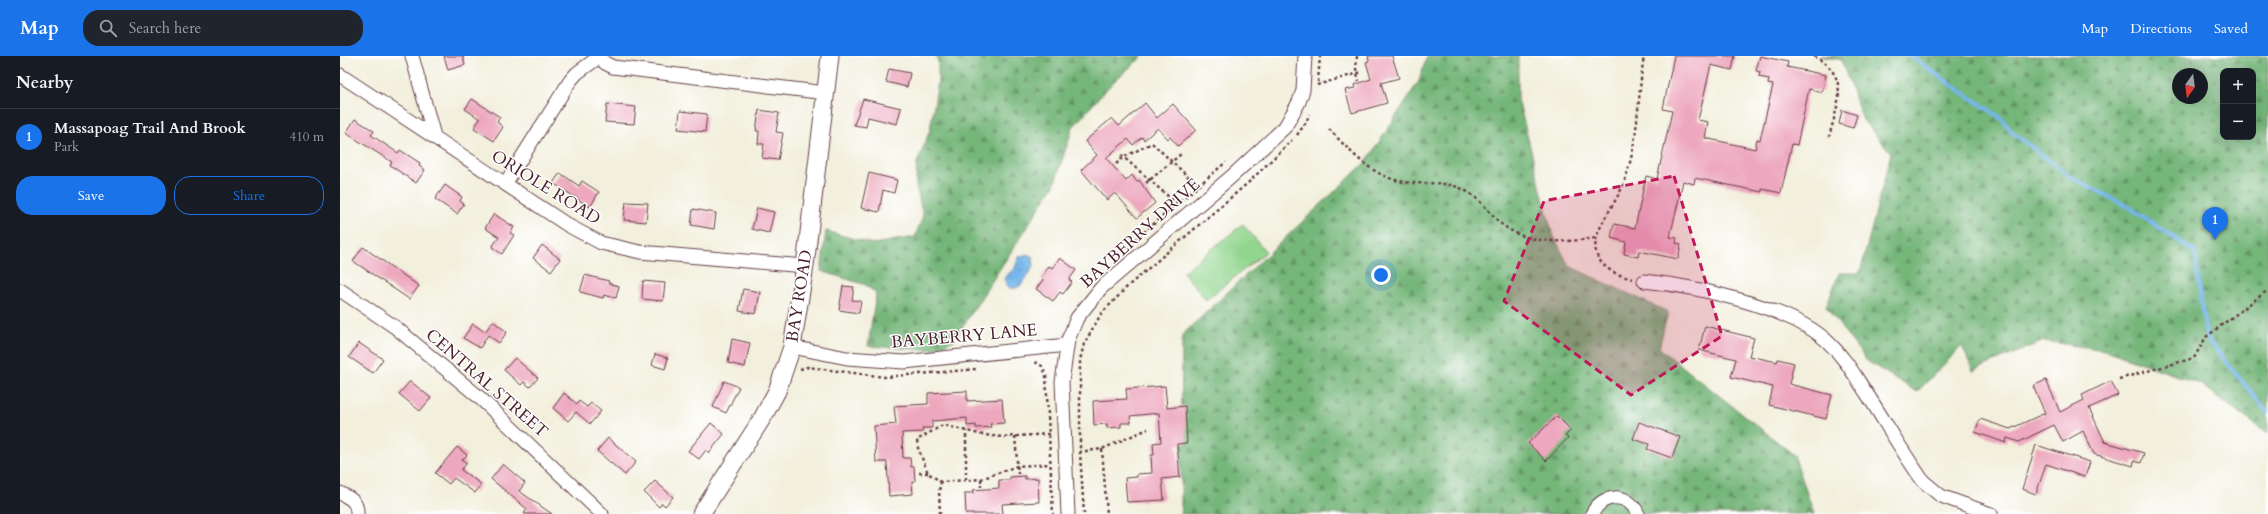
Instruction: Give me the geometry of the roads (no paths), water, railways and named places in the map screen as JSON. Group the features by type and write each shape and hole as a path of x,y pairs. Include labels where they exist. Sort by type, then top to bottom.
{"main road":[{"name":"BAY ROAD","path":"701,514 763,417 777,391 792,347 805,266 830,56"}],"street":[{"path":"412,56 434,136"},
{"name":"BAYBERRY DRIVE","path":"1068,514 1062,389 1063,362 1067,345 1077,318 1101,288 1231,177 1285,128 1300,102 1303,90 1305,56"},
{"path":"505,184 570,81 577,73 598,57 613,67 826,93"},
{"name":"ORIOLE ROAD","path":"340,75 585,236 620,249 665,255 805,266"},
{"path":"1644,281 1692,288 1754,306 1803,324 1816,332 1828,342 1849,366 1924,481 1941,496 1991,514"},
{"name":"CENTRAL STREET","path":"340,290 395,327 479,396 602,514"},
{"name":"BAYBERRY LANE","path":"792,347 847,358 904,362 1067,345"},
{"path":"340,493 356,504 357,514"},
{"path":"1592,514 1600,502 1615,497 1629,502 1638,514"}],"water":[{"path":"1027,254 1033,257 1034,266 1018,287 1010,288 1006,285 1005,277 1015,268 1019,257"}],"waterway":[{"path":"1910,56 2002,119 2013,133 2071,177 2129,207 2195,252 2206,337 2268,413"}],"place":[{"name":"Massapoag Trail And Brook","path":"2215,240"}]}
